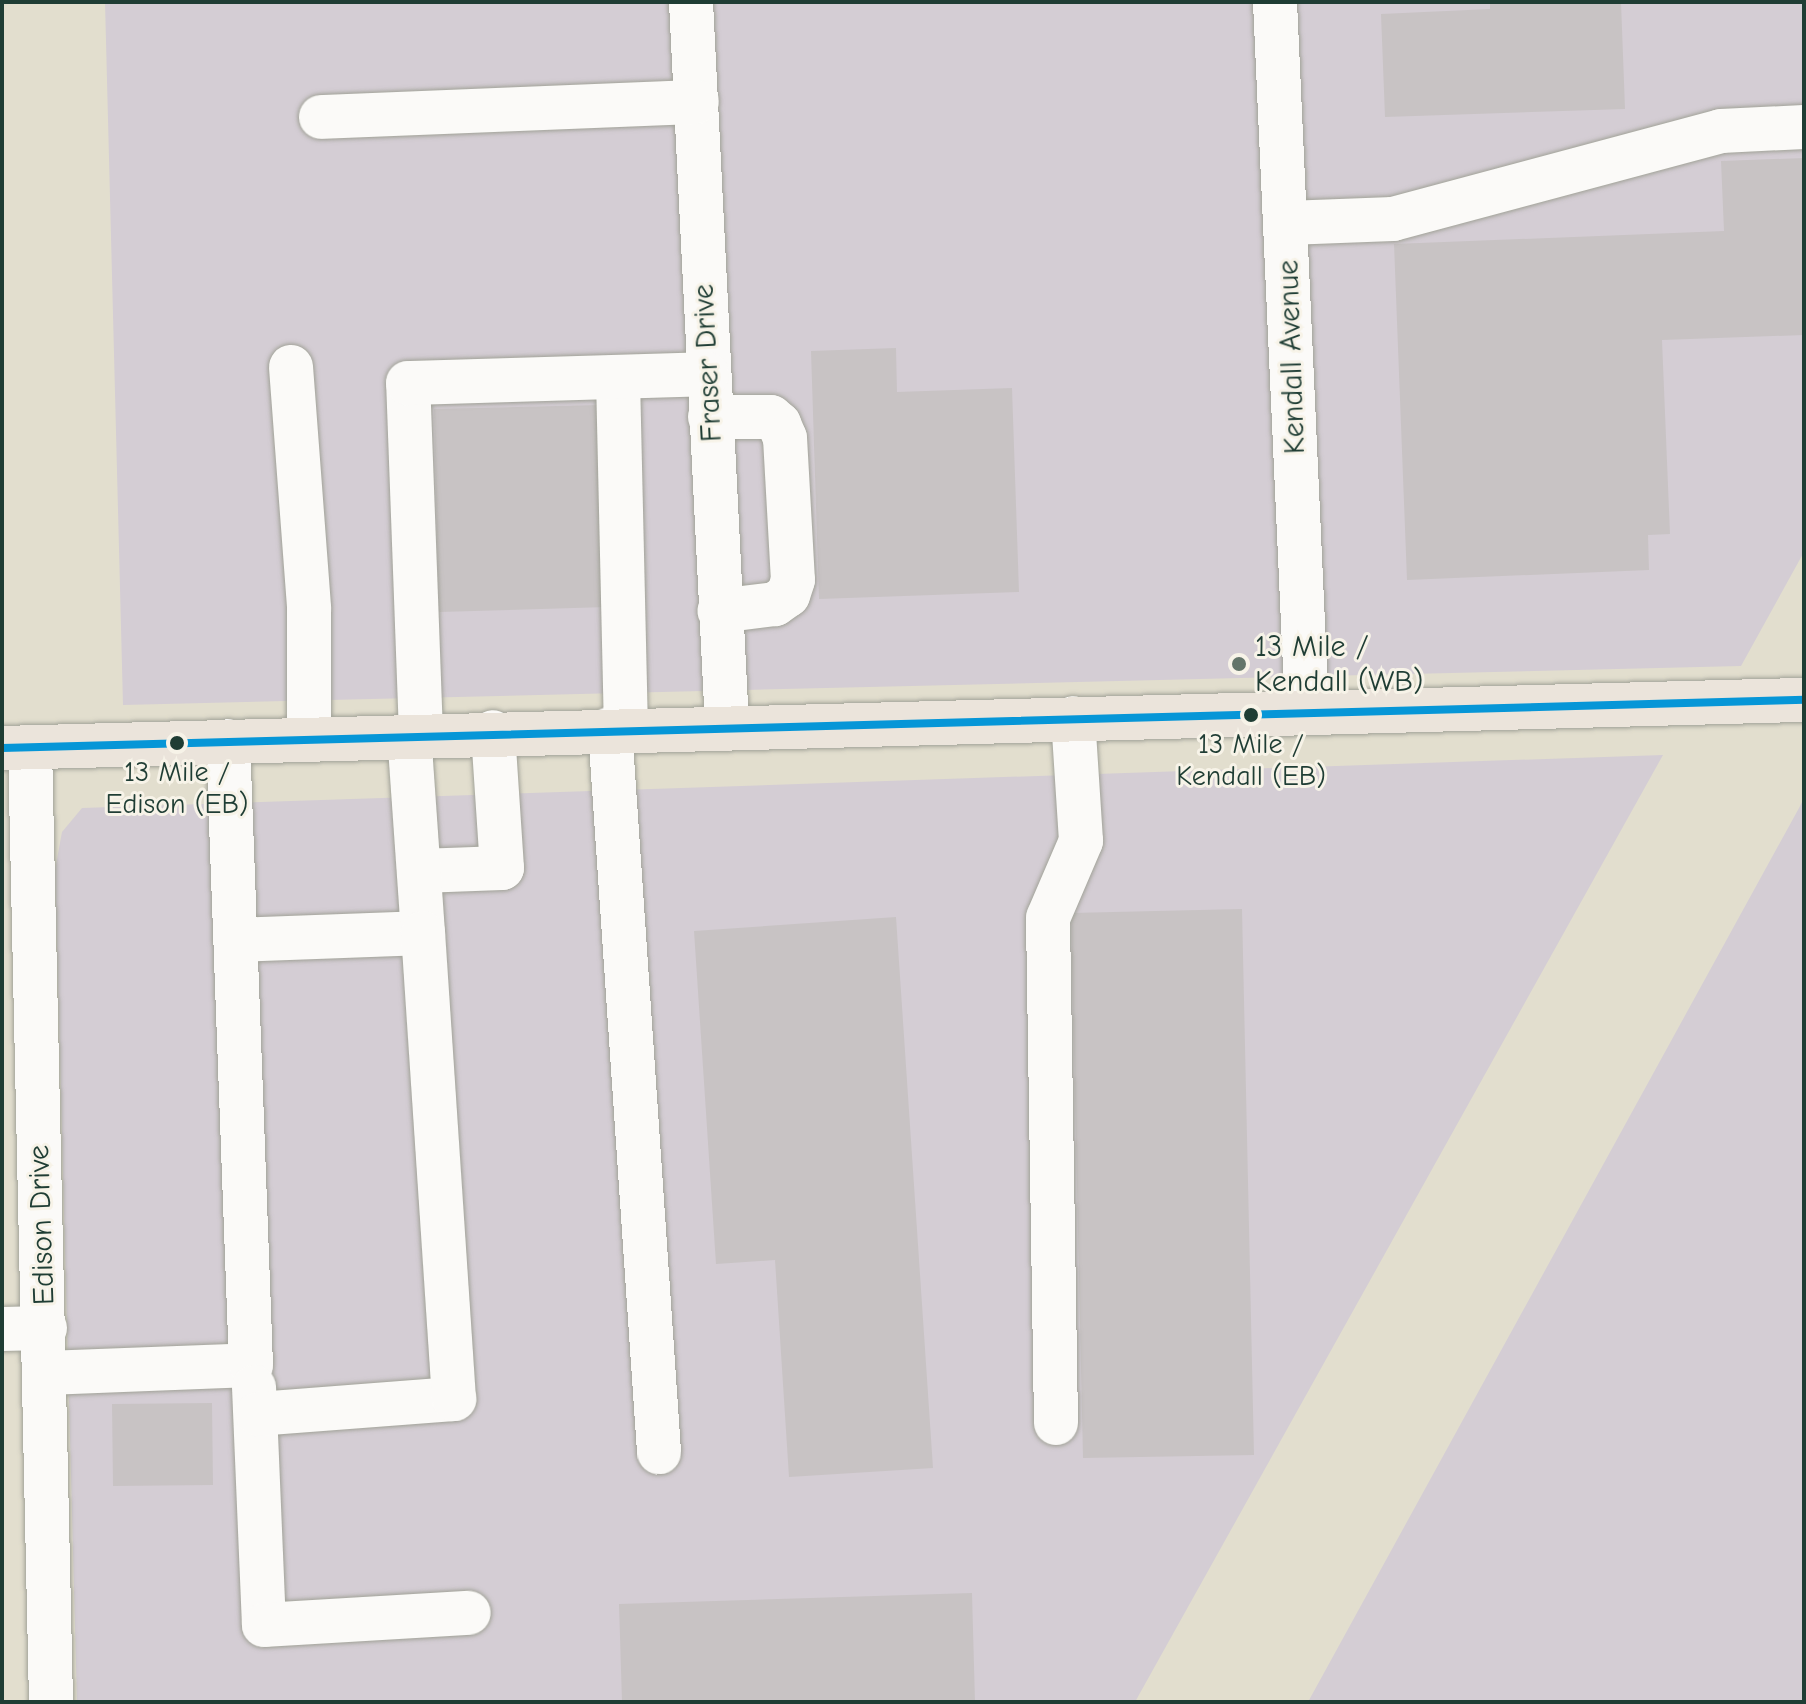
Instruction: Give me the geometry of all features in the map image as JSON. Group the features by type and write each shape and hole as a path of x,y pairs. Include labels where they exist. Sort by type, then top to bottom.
{"main road":[{"path":"16,748 727,725 1804,700"}],"street":[{"name":"Fraser Drive","path":"691,2 707,374 727,725"},
{"name":"Kendall Avenue","path":"1275,2 1307,712"},
{"path":"321,117 697,102"},
{"path":"1287,223 1393,219 1721,131 1804,127"},
{"path":"291,367 309,609 309,738"},
{"path":"258,1414 454,1399 420,871 408,383 707,374"},
{"path":"618,378 618,729 659,1452"},
{"path":"710,417 771,417 779,424 785,438 793,580 788,595 775,604 719,611"},
{"path":"1056,1423 1048,918 1081,841 1073,718"},
{"path":"420,871 502,868 493,732"},
{"path":"228,741 251,1365 258,1414 264,1625 469,1613"},
{"name":"Edison Drive","path":"16,748 45,1328 51,1702"},
{"path":"236,940 423,933"},
{"path":"2,1329 45,1328"},
{"path":"46,1373 251,1365"}],"shaded area":[{"path":"105,2 1804,2 1804,552 1741,666 123,705"},
{"path":"1663,755 1135,1702 77,1702 55,870 62,832 82,808"},
{"path":"1804,798 1804,1702 1308,1702 1799,808"}],"building":[{"path":"1490,2 1621,2 1625,109 1385,117 1381,14 1490,9"},
{"path":"1804,158 1804,335 1662,340 1670,534 1648,535 1649,570 1407,580 1394,244 1724,231 1721,161"},
{"path":"896,348 897,392 1012,388 1019,592 819,599 811,351"},
{"path":"601,405 607,607 439,612 434,409"},
{"path":"1242,909 1254,1455 1083,1458 1071,913"},
{"path":"896,917 933,1468 789,1477 775,1260 716,1264 694,931"},
{"path":"212,1403 213,1485 113,1486 112,1404"},
{"path":"972,1593 975,1702 622,1702 619,1604"}],"transit line":[{"path":"2,748 1804,700"}],"place":[{"name":"13 Mile / Kendall (WB)","path":"1239,664"},
{"name":"13 Mile / Kendall (EB)","path":"1251,715"},
{"name":"13 Mile / Edison (EB)","path":"177,743"}]}
